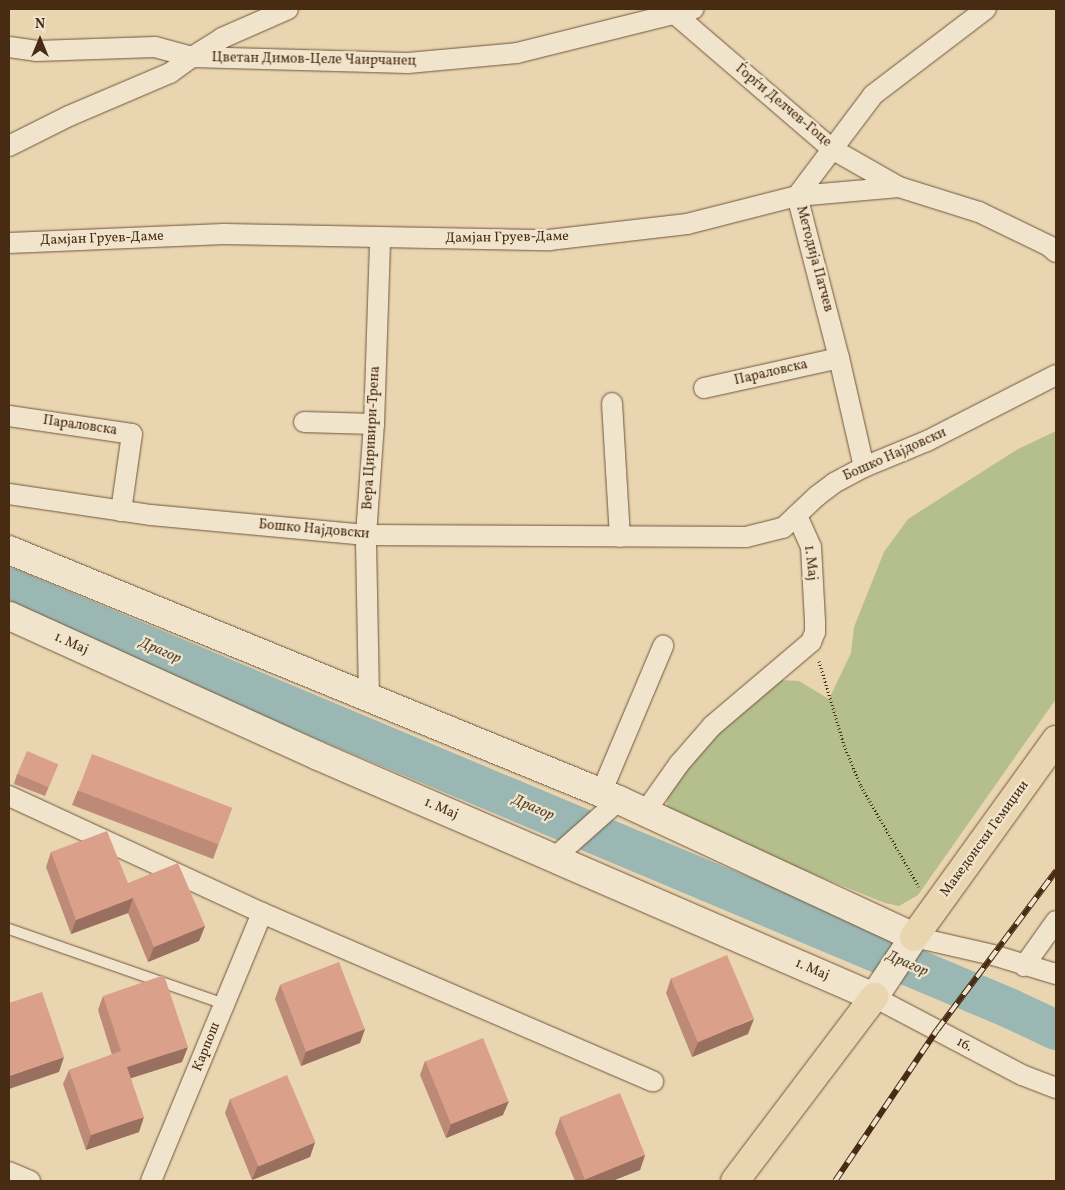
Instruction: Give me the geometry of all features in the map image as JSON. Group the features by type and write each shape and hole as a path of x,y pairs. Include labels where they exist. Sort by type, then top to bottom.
{"main road":[{"name":"Македонски Гемиџии","path":"914,937 1056,740"},
{"path":"735,1181 874,997"}],"street":[{"path":"9,47 36,51 155,47 192,57 222,38 288,9"},
{"name":"Методија Патчев","path":"864,467 839,358 797,196 872,95 986,9"},
{"name":"Цветан Димов-Целе Чаирчанец","path":"9,146 68,116 170,73 192,57 408,63 517,53 648,13 684,11"},
{"name":"Ѓорѓи Делчев-Гоце","path":"684,11 832,149 899,187"},
{"name":"Дамјан Груев-Даме","path":"9,243 224,234 380,239 549,240 687,224 797,196 899,187 979,212 1054,246"},
{"name":"Вера Циривири-Трена","path":"369,698 366,535 374,424 380,239"},
{"name":"Параловска","path":"704,388 839,358"},
{"name":"Бошко Најдовски","path":"9,494 121,511 366,535 746,537 784,528 834,483 864,467 927,441 1056,375"},
{"path":"612,403 620,536"},
{"name":"Параловска","path":"9,416 132,434 121,511"},
{"path":"304,422 374,424"},
{"name":"1. Мај","path":"797,515 811,547 815,620 814,637"},
{"path":"9,550 369,698 608,802 645,812 914,937 993,956 1056,974"},
{"name":"1. Мај","path":"9,616 307,751 559,853 874,997"},
{"path":"645,812 680,764 712,726 739,701 802,651 814,637"},
{"path":"559,853 608,802 663,646"},
{"path":"9,796 262,913 653,1081"},
{"name":"Карпош","path":"151,1181 262,913"},
{"path":"1024,966 1056,921"},
{"path":"874,997 914,937"},
{"path":"1024,966 1056,945"},
{"name":"16.","path":"874,997 1022,1075 1056,1088"},
{"path":"9,1172 30,1181"}],"lane":[{"path":"9,929 224,1004"}],"path":[{"path":"814,637 829,699 844,745 861,786 933,911"}],"green space":[{"path":"1056,431 1056,699 918,895 899,906 885,903 719,836 666,811 668,795 672,786 723,727 779,680 799,681 829,699 851,653 854,627 884,552 908,519 1018,449"}],"building":[{"path":"27,751 58,764 49,787 17,774"},
{"path":"92,754 232,808 218,844 78,790"},
{"path":"107,831 128,883 178,863 205,926 154,947 133,898 76,920 51,852"},
{"path":"727,955 754,1019 698,1042 671,979"},
{"path":"339,962 365,1029 306,1052 280,985"},
{"path":"164,975 188,1047 127,1067 144,1117 91,1135 69,1070 121,1051 103,996"},
{"path":"42,992 64,1057 9,1076 9,1003"},
{"path":"483,1038 508,1101 451,1124 426,1061"},
{"path":"287,1075 316,1142 258,1166 230,1099"},
{"path":"620,1093 645,1155 585,1179 560,1117"}],"waterway":[{"name":"Драгор","path":"9,588 1009,1008 1056,1030"}],"railway":[{"path":"835,1181 937,1030 1056,871"}]}
